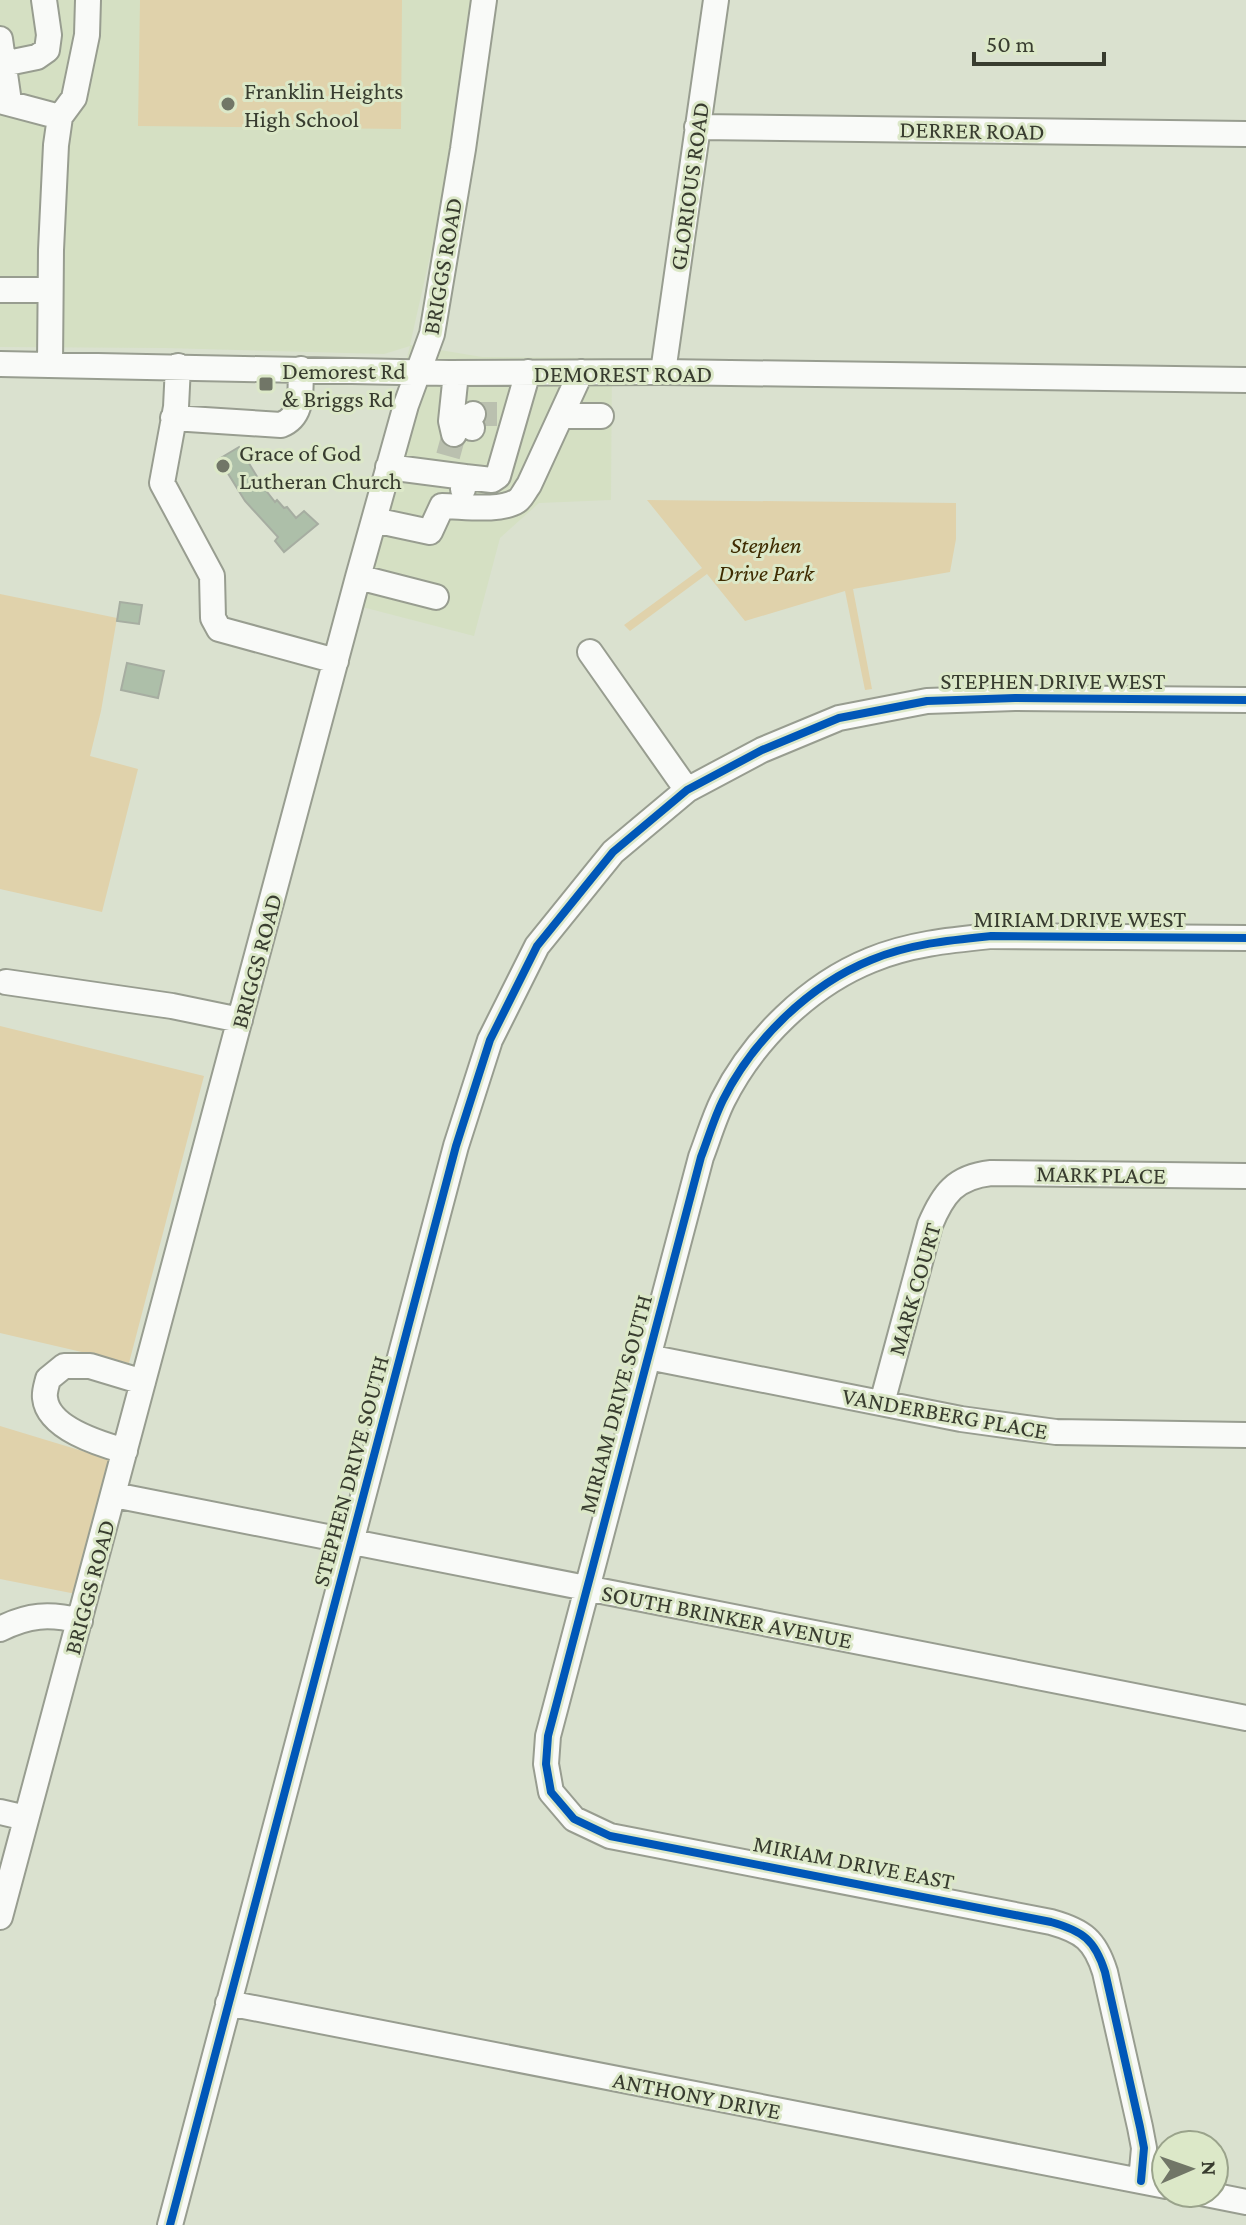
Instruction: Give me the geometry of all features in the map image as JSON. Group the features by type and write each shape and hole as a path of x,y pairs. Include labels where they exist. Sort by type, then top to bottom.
{"street":[{"path":"3,64 37,57 47,50 49,35 44,0"},
{"path":"50,364 55,160 60,117 74,98 87,35 88,0"},
{"name":"BRIGGS ROAD","path":"0,1917 388,467 432,334 484,0"},
{"name":"GLORIOUS ROAD","path":"663,372 716,0"},
{"path":"0,39 5,101 60,117"},
{"name":"DERRER ROAD","path":"697,127 1246,134"},
{"path":"0,290 50,290"},
{"name":"DEMOREST ROAD","path":"0,364 456,373 663,372 1246,380"},
{"path":"178,366 162,483 212,576 213,618 219,629 336,661"},
{"path":"173,418 281,425 290,421 299,409 301,369"},
{"path":"465,477 496,479 508,421 528,372"},
{"path":"374,520 430,532 442,506 493,507 519,500 529,485 581,372"},
{"path":"456,373 451,439 465,477 462,506"},
{"path":"561,416 601,416"},
{"path":"388,467 451,439"},
{"path":"358,577 436,597"},
{"path":"590,652 687,790"},
{"name":"STEPHEN DRIVE WEST","path":"687,790 762,750 839,718 927,701 1015,698 1246,700"},
{"name":"STEPHEN DRIVE SOUTH","path":"170,2225 456,1146 490,1040 537,946 613,852 687,790"},
{"name":"MIRIAM DRIVE WEST","path":"788,1014 832,979 872,960 951,940 991,936 1246,938"},
{"path":"6,982 172,1006 240,1020"},
{"name":"MIRIAM DRIVE SOUTH","path":"574,1819 551,1792 546,1764 548,1736 586,1589 701,1157 722,1100 750,1056 788,1014"},
{"name":"MARK PLACE","path":"959,1182 974,1175 991,1173 1246,1176"},
{"name":"MARK COURT","path":"882,1403 930,1225 940,1201 959,1182"},
{"name":"VANDERBERG PLACE","path":"648,1357 961,1419 1056,1432 1246,1435"},
{"path":"125,1451 89,1441 52,1416 45,1398 48,1379 64,1366 90,1366 143,1382"},
{"name":"SOUTH BRINKER AVENUE","path":"114,1495 1246,1718"},
{"path":"0,1629 20,1619 58,1615 80,1621"},
{"path":"0,1812 26,1818"},
{"name":"MIRIAM DRIVE EAST","path":"574,1819 610,1836 1073,1928 1091,1941 1100,1955 1105,1972 1144,2148 1141,2181"},
{"name":"ANTHONY DRIVE","path":"228,2003 1150,2183"}],"shaded area":[{"name":"Franklin Heights High School","path":"0,0 472,0 441,207 410,345 482,357 612,358 611,500 539,503 500,538 474,636 343,602 410,346 384,354 0,347"}],"green space":[{"path":"140,0 402,0 401,129 138,126"},
{"name":"Stephen Drive Park","path":"647,500 956,503 956,539 950,572 853,589 872,689 865,690 845,591 745,621 707,574 630,631 624,625 702,568"},
{"path":"0,594 117,618 90,756 138,769 102,912 0,889"},
{"path":"0,1026 204,1076 129,1363 0,1333"},
{"path":"0,1426 112,1460 76,1594 0,1579"}],"building":[{"path":"239,447 275,502 277,500 284,508 287,507 296,518 304,511 318,524 284,552 275,541 278,537 245,501 219,459"},
{"path":"120,602 142,605 139,624 117,621"},
{"path":"127,663 164,671 158,698 121,690"}],"tunnel":[{"path":"473,414 506,414"},
{"path":"448,456 454,434"}],"cycle path":[{"path":"170,2225 456,1146 490,1040 537,946 613,852 687,790 762,750 839,718 927,701 1015,698 1246,700"},
{"path":"1141,2181 1144,2148 1105,1972 1092,1944 1080,1933 1051,1922 610,1836 574,1819 551,1792 546,1764 548,1736 701,1157 723,1100 750,1056 767,1036 805,999 826,984 871,960 915,946 991,936 1246,938"}],"place":[{"name":"Franklin Heights High School","path":"228,104"},
{"name":"Demorest Rd & Briggs Rd","path":"266,384"},
{"name":"Grace of God Lutheran Church","path":"223,466"}]}
